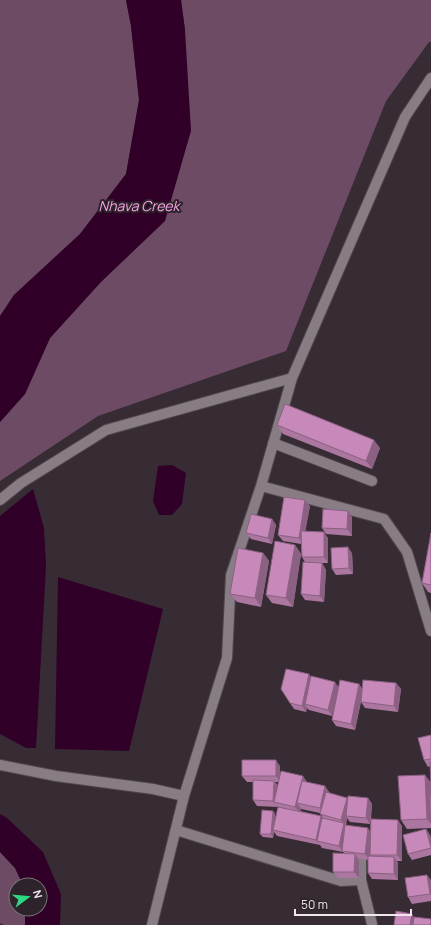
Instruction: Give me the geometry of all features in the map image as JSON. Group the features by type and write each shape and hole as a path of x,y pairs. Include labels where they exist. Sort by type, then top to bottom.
{"street":[{"path":"152,925 184,796 227,658 230,575 261,486 292,378 405,117 431,78"},
{"path":"0,500 21,483 106,430 292,378"},
{"path":"273,443 372,480"},
{"path":"261,486 384,519 407,552 431,631"},
{"path":"0,765 56,776 153,789 184,796"},
{"path":"176,830 341,881 361,880"},
{"path":"361,860 361,880 372,924"}],"shaded area":[{"path":"0,0 126,0 131,26 139,100 126,174 80,234 14,295 0,316"},
{"path":"181,0 431,0 431,42 429,42 386,101 286,351 98,416 0,481 0,422 25,394 50,338 100,283 185,30"},
{"path":"0,852 15,868 19,877 8,877 8,917 25,917 25,925 4,925 0,923"}],"water":[{"name":"Nhava Creek","path":"126,0 181,0 185,30 191,131 165,221 100,283 50,338 25,394 0,422 0,316 14,295 80,234 126,174 139,100 131,26"},
{"path":"172,465 186,473 182,504 172,515 159,515 153,501 158,466"},
{"path":"33,489 44,528 46,566 36,748 26,748 0,734 0,516"},
{"path":"58,577 163,609 129,751 55,749"},
{"path":"0,814 7,818 43,852 61,894 60,925 25,925 25,917 48,917 48,877 19,877 15,868 0,852"}],"building":[{"path":"285,404 374,440 366,461 277,425"},
{"path":"284,497 305,500 299,538 278,535"},
{"path":"323,509 348,511 347,529 322,528"},
{"path":"251,514 272,519 268,538 246,533"},
{"path":"301,531 324,532 324,557 302,557"},
{"path":"431,533 431,585 422,583"},
{"path":"275,541 295,545 286,598 266,595"},
{"path":"348,547 349,568 332,569 331,548"},
{"path":"238,548 263,553 255,598 230,594"},
{"path":"303,562 322,563 320,596 301,594"},
{"path":"286,669 309,674 302,706 290,703 281,689"},
{"path":"311,676 335,682 328,710 305,704"},
{"path":"340,680 359,684 351,724 332,720"},
{"path":"363,680 396,683 394,706 361,702"},
{"path":"431,735 431,759 424,760 418,738"},
{"path":"242,760 276,760 276,776 242,776"},
{"path":"430,762 431,762 431,785"},
{"path":"281,771 303,776 295,807 274,802"},
{"path":"425,775 427,819 401,820 398,776"},
{"path":"253,780 274,781 273,801 253,800"},
{"path":"302,781 325,786 320,808 297,803"},
{"path":"326,792 347,798 341,820 320,814"},
{"path":"431,794 431,809 430,809"},
{"path":"348,796 368,798 366,818 346,816"},
{"path":"278,807 321,816 316,840 273,830"},
{"path":"262,810 273,811 271,834 260,834"},
{"path":"322,818 344,823 339,846 317,841"},
{"path":"371,819 398,820 397,855 370,855"},
{"path":"345,825 368,828 365,854 342,851"},
{"path":"426,829 431,848 408,854 403,835"},
{"path":"333,853 355,854 354,872 333,872"},
{"path":"368,856 394,857 394,874 368,873"},
{"path":"427,875 430,894 408,897 405,878"},
{"path":"396,911 412,914 410,925 394,925"},
{"path":"414,917 431,919 431,925 413,925"}]}
